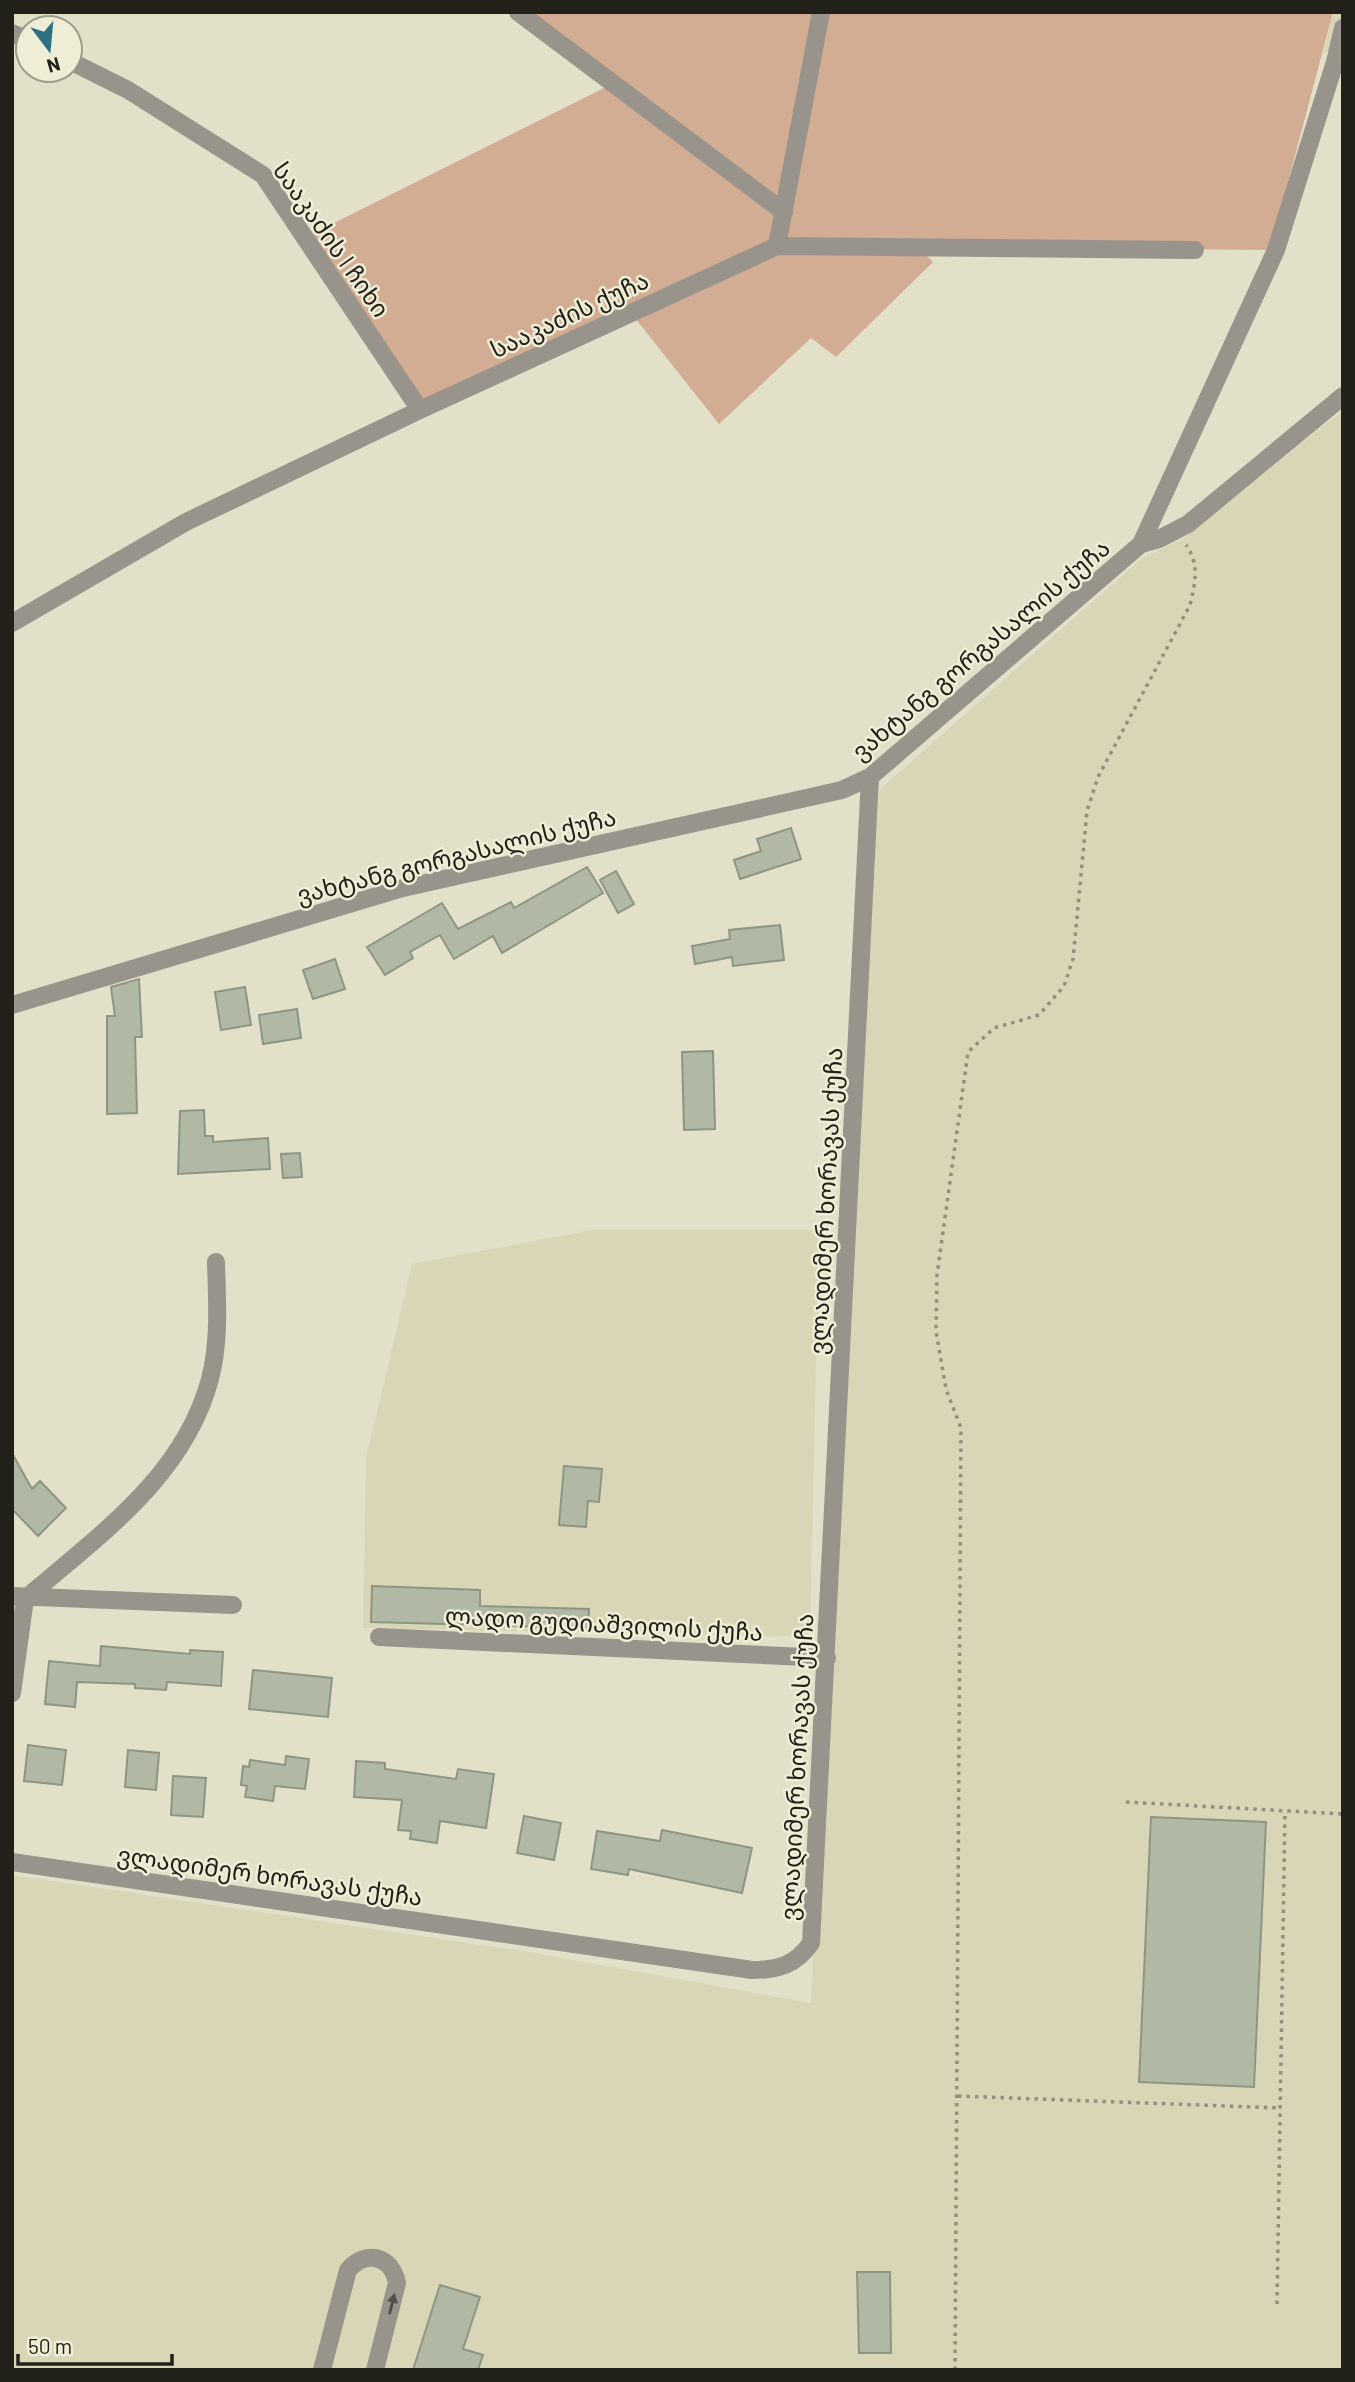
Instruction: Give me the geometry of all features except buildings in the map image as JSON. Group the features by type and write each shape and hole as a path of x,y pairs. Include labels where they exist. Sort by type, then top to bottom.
{"street":[{"path":"518,12 784,212"},
{"path":"778,246 821,12"},
{"name":"ვახტანგ გორგასალის ქუჩა","path":"12,1004 403,888 842,790 870,777 1141,544 1276,250 1339,61 1343,28"},
{"name":"სააკაძის I ჩიხი","path":"84,68 128,90 262,175 419,410"},
{"name":"სააკაძის ქუჩა","path":"12,622 186,522 419,410 778,246 1195,250"},
{"path":"1141,544 1176,532 1223,497 1343,396"},
{"name":"ვლადიმერ ხორავას ქუჩა","path":"12,1862 752,1970 782,1968 794,1962 811,1943 870,777"},
{"path":"19,1597 144,1497 193,1428 211,1377 218,1323 216,1262"},
{"path":"12,1580 19,1597 12,1693"},
{"path":"19,1597 233,1605"},
{"name":"ლადო გუდიაშვილის ქუჩა","path":"379,1637 827,1658"},
{"path":"322,2370 348,2270 357,2260 367,2257 386,2262 394,2269 397,2283 375,2370"}],"path":[{"path":"955,2370 961,1428 946,1390 936,1331 937,1275 968,1052 994,1028 1039,1015 1064,986 1073,960 1087,811 1098,777 1184,615 1197,579 1191,552 1176,532"},
{"path":"1126,1802 1343,1814"},
{"path":"1277,2304 1285,1811"},
{"path":"958,2096 1280,2108"}],"shaded area":[{"path":"518,12 1333,12 1270,250 918,247 933,262 836,357 811,338 719,424 631,313 420,410 304,238 612,84"},
{"path":"1333,12 1343,12 1343,46 1323,54"},
{"path":"1343,410 1343,2370 12,2370 12,1875 529,1952 811,2003 827,1658 879,790 1142,558 1183,539"},
{"path":"591,1230 819,1230 810,1637 363,1628 366,1458 412,1264"}]}
